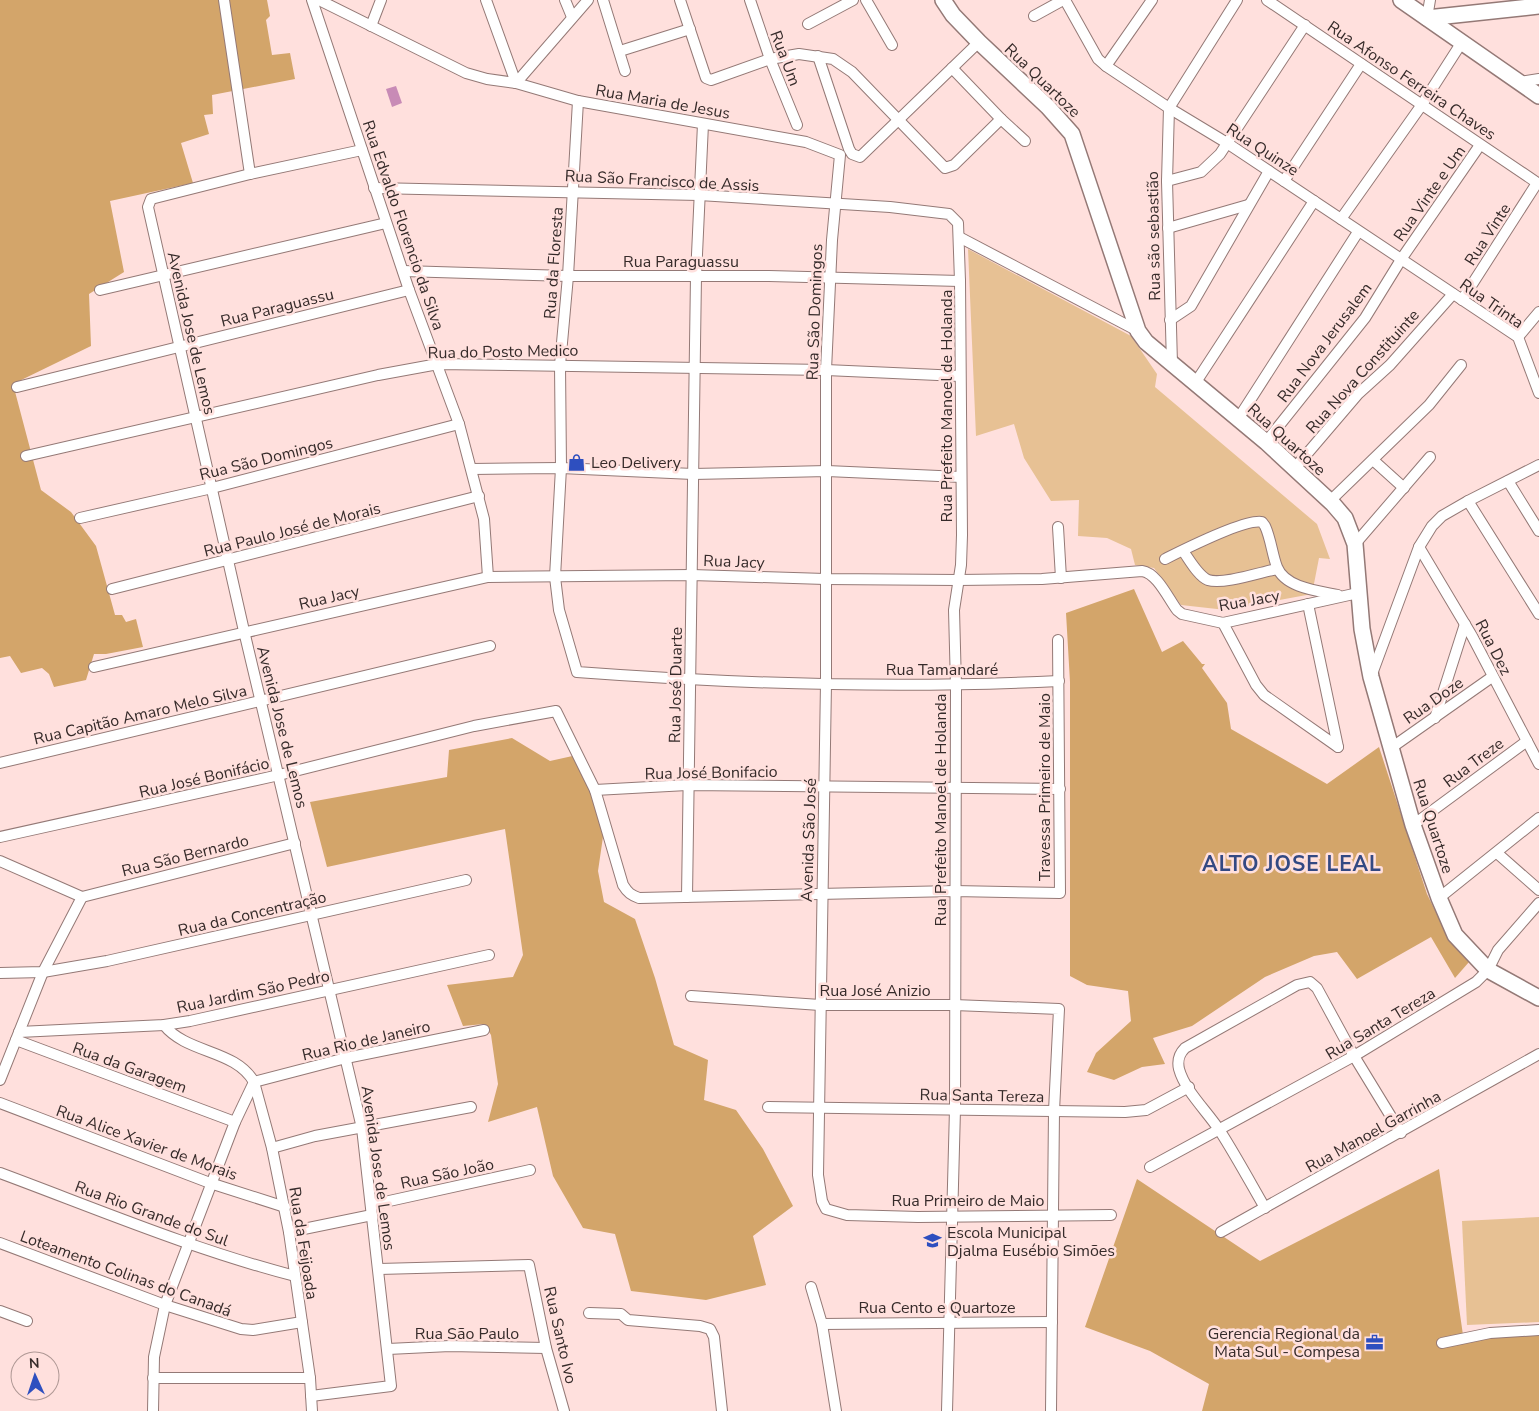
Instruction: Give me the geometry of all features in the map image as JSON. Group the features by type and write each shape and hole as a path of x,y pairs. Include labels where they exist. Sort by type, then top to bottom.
{"street":[{"path":"224,0 250,174 362,150"},
{"name":"Rua Edvaldo Florencio da Silva","path":"312,0 409,290 459,424 484,519 488,576"},
{"name":"Rua Maria de Jesus","path":"319,0 466,72 516,83 578,101 703,124 760,132 806,142 840,155"},
{"path":"371,26 381,0"},
{"path":"486,0 516,83 588,0"},
{"path":"565,0 572,17"},
{"path":"603,0 625,71"},
{"path":"680,0 706,78 711,80 770,59 799,54 818,56 842,63 945,168 954,165 1001,119"},
{"name":"Rua Um","path":"750,0 770,59 796,125"},
{"path":"808,24 853,0"},
{"path":"866,0 892,44"},
{"name":"Rua Quartoze","path":"943,0 953,15 1048,107 1072,134 1138,331 1146,342 1266,442 1330,501 1345,518 1355,544 1358,593 1365,652 1371,677 1413,824 1439,898 1455,935 1488,970 1539,998"},
{"path":"1034,16 1064,0 1098,58 1106,66 1148,2"},
{"path":"1168,108 1237,0"},
{"name":"Rua Afonso Ferreira Chaves","path":"1267,0 1538,184"},
{"path":"1401,0 1539,96"},
{"path":"1428,18 1430,0"},
{"path":"1428,18 1539,6"},
{"path":"1167,181 1200,172 1217,158 1305,25"},
{"path":"620,51 690,29"},
{"path":"818,56 852,154 860,157 979,42"},
{"path":"1341,219 1422,106 1462,42"},
{"path":"1284,181 1361,64"},
{"name":"Rua Quinze","path":"1106,66 1168,108 1227,143 1358,232 1402,258"},
{"path":"952,68 1025,141"},
{"path":"1520,82 1539,79"},
{"name":"Rua da Floresta","path":"577,672 559,610 555,577 561,468 560,365 574,191 578,101"},
{"name":"Rua são sebastião","path":"1168,108 1167,181 1172,364"},
{"path":"696,276 703,124"},
{"name":"Rua Vinte e Um","path":"1402,258 1480,145"},
{"name":"Rua São Domingos","path":"828,471 826,370 830,279 840,155"},
{"path":"1170,320 1190,306 1208,279 1248,205 1269,171"},
{"name":"Avenida Jose de Lemos","path":"250,174 151,199 148,207 244,631 296,843 362,1128 391,1386 311,1396"},
{"name":"Rua Vinte","path":"1462,300 1538,184"},
{"name":"Rua São Francisco de Assis","path":"374,188 699,195 949,214"},
{"path":"1196,382 1314,201"},
{"path":"1168,228 1248,205"},
{"name":"Rua Prefeito Manoel de Holanda","path":"947,1411 955,1109 954,891 956,686 954,610 962,553 959,236 958,223 949,214"},
{"path":"100,290 386,223"},
{"path":"1238,418 1358,232"},
{"path":"959,236 1138,331"},
{"name":"Rua Trinta","path":"1402,258 1518,337 1538,388"},
{"name":"Rua Nova Jerusalem","path":"1266,442 1365,318 1402,258"},
{"name":"Rua Paraguassu","path":"403,271 568,276 696,276 960,281"},
{"name":"Rua José Duarte","path":"687,897 687,785 696,276"},
{"name":"Rua Paraguassu","path":"17,387 409,290"},
{"name":"Rua Nova Constituinte","path":"1294,469 1358,394 1390,365 1453,294"},
{"path":"1518,337 1539,312"},
{"name":"Rua do Posto Medico","path":"26,456 378,375 438,364 826,370 960,376"},
{"path":"1330,501 1429,405 1461,365"},
{"name":"Rua São Domingos","path":"80,518 212,488 459,424"},
{"path":"1355,544 1430,456"},
{"path":"1373,460 1404,488"},
{"path":"1371,677 1419,547 1432,526 1442,516 1539,465"},
{"path":"472,469 561,468 693,474 828,471 961,477"},
{"name":"Avenida São José","path":"826,1209 820,1191 818,1176 828,471"},
{"path":"1508,481 1539,531"},
{"name":"Rua Paulo José de Morais","path":"112,589 479,496"},
{"path":"1468,502 1539,614"},
{"path":"1165,559 1182,550 1257,520 1262,522 1267,530 1277,569 1285,578 1299,585 1342,596"},
{"path":"1058,527 1061,578"},
{"name":"Rua Dez","path":"1419,547 1465,624 1539,764"},
{"path":"1182,550 1202,576 1208,580 1225,579 1277,569"},
{"name":"Rua Jacy","path":"94,667 488,576 692,575 958,580 1061,578 1148,572 1182,614 1223,623 1358,593"},
{"path":"1223,623 1256,685 1264,695 1338,747 1308,604"},
{"path":"1435,718 1465,624"},
{"name":"Travessa Primeiro de Maio","path":"954,891 1060,893 1058,640"},
{"name":"Rua Capitão Amaro Melo Silva","path":"0,761 490,646"},
{"name":"Rua Tamandaré","path":"577,672 690,680 956,686 1058,681"},
{"name":"Rua Doze","path":"1390,748 1492,677"},
{"name":"Rua José Bonifácio","path":"0,837 279,775 501,720 556,711 595,790"},
{"name":"Rua Treze","path":"1413,824 1527,740"},
{"name":"Rua José Bonifacio","path":"595,790 687,785 1060,790"},
{"path":"595,790 623,885 628,893 634,896 646,898 954,891"},
{"path":"1439,898 1539,818"},
{"name":"Rua São Bernardo","path":"82,897 296,843"},
{"path":"1497,853 1539,890"},
{"path":"0,860 82,897 43,972 1,1074"},
{"name":"Rua da Concentração","path":"0,973 43,972 107,961 466,880"},
{"path":"1488,970 1498,950 1539,903"},
{"name":"Rua Jardim São Pedro","path":"17,1036 164,1025 490,955"},
{"name":"Rua Santa Tereza","path":"1150,1166 1220,1131 1354,1056 1476,982 1488,970"},
{"path":"1265,1208 1220,1131 1179,1070 1179,1054 1185,1048 1297,985 1310,982 1317,988 1400,1134"},
{"name":"Rua José Anizio","path":"691,996 820,1005 954,1005 1059,1009 1054,1111"},
{"path":"154,1411 152,1378 154,1357 165,1305 210,1183 254,1082 249,1073 236,1064 176,1036 164,1025"},
{"name":"Rua Rio de Janeiro","path":"254,1082 346,1058 484,1030"},
{"name":"Rua da Garagem","path":"17,1036 235,1122"},
{"name":"Rua Manoel Garrinha","path":"1221,1232 1400,1134 1539,1054"},
{"name":"Rua da Feijoada","path":"254,1082 272,1148 285,1207 310,1378 312,1411"},
{"name":"Rua Santa Tereza","path":"768,1107 1125,1112 1146,1110 1189,1087"},
{"name":"Rua Alice Xavier de Morais","path":"0,1103 210,1183 285,1207"},
{"path":"272,1148 315,1136 471,1107"},
{"path":"1051,1411 1054,1111"},
{"name":"Rua São João","path":"289,1232 530,1170"},
{"name":"Rua Rio Grande do Sul","path":"0,1173 187,1243 255,1266 295,1276"},
{"name":"Rua Primeiro de Maio","path":"826,1209 847,1215 1111,1215"},
{"name":"Loteamento Colinas do Canadá","path":"0,1243 165,1305 241,1329 253,1330 302,1322"},
{"name":"Rua Santo Ivo","path":"379,1270 525,1264 530,1266 546,1348 564,1411"},
{"path":"811,1287 822,1324 836,1411"},
{"path":"0,1311 27,1321"},
{"path":"589,1313 621,1314 628,1320 700,1326 710,1329 714,1336 722,1411"},
{"name":"Rua Cento e Quartoze","path":"822,1324 1052,1322"},
{"path":"1442,1344 1490,1333 1539,1330"},
{"name":"Rua São Paulo","path":"388,1349 442,1346 546,1348"},
{"path":"152,1378 310,1378"}],"shaded area":[{"path":"0,0 267,0 270,16 266,20 272,55 290,53 295,79 212,95 213,114 204,115 209,134 181,143 193,183 110,201 124,272 89,294 91,346 13,384 41,490 71,512 96,546 115,615 122,615 126,622 136,619 143,647 106,654 94,654 86,680 54,687 49,674 42,668 21,673 10,656 0,658"},
{"path":"396,86 402,103 392,107 386,89"},
{"path":"968,249 1131,336 1157,374 1155,387 1317,524 1330,559 1319,558 1312,594 1226,610 1181,605 1154,568 1135,565 1131,549 1107,538 1078,536 1079,500 1051,501 1024,458 1014,424 976,436"},
{"path":"1134,589 1162,652 1183,641 1202,664 1205,664 1202,668 1227,703 1231,729 1327,784 1379,747 1427,894 1451,943 1469,962 1455,978 1431,937 1357,979 1337,952 1314,956 1265,977 1192,1026 1153,1038 1165,1064 1142,1067 1114,1080 1087,1072 1096,1053 1131,1021 1128,991 1087,985 1070,976 1070,682 1066,613"},
{"path":"512,738 550,761 577,755 604,830 598,871 604,902 635,919 655,978 674,1045 708,1060 704,1100 736,1110 763,1149 793,1206 753,1236 766,1285 706,1300 631,1291 615,1234 583,1228 553,1176 537,1107 488,1122 498,1084 491,1035 484,1024 463,1026 447,985 513,977 523,955 505,829 327,867 310,802 447,777 449,750"},
{"path":"1439,1169 1463,1335 1462,1343 1505,1335 1539,1334 1539,1411 1202,1411 1209,1384 1150,1351 1085,1327 1137,1179 1260,1261"},
{"path":"1539,1217 1539,1322 1467,1325 1462,1221"}],"place":[{"name":"Leo Delivery","path":"577,462"},
{"name":"Escola Municipal Djalma Eusébio Simões","path":"933,1241"},
{"name":"Gerencia Regional da Mata Sul - Compesa","path":"1374,1342"}],"district":[{"name":"ALTO JOSE LEAL","path":"1292,864"}]}
